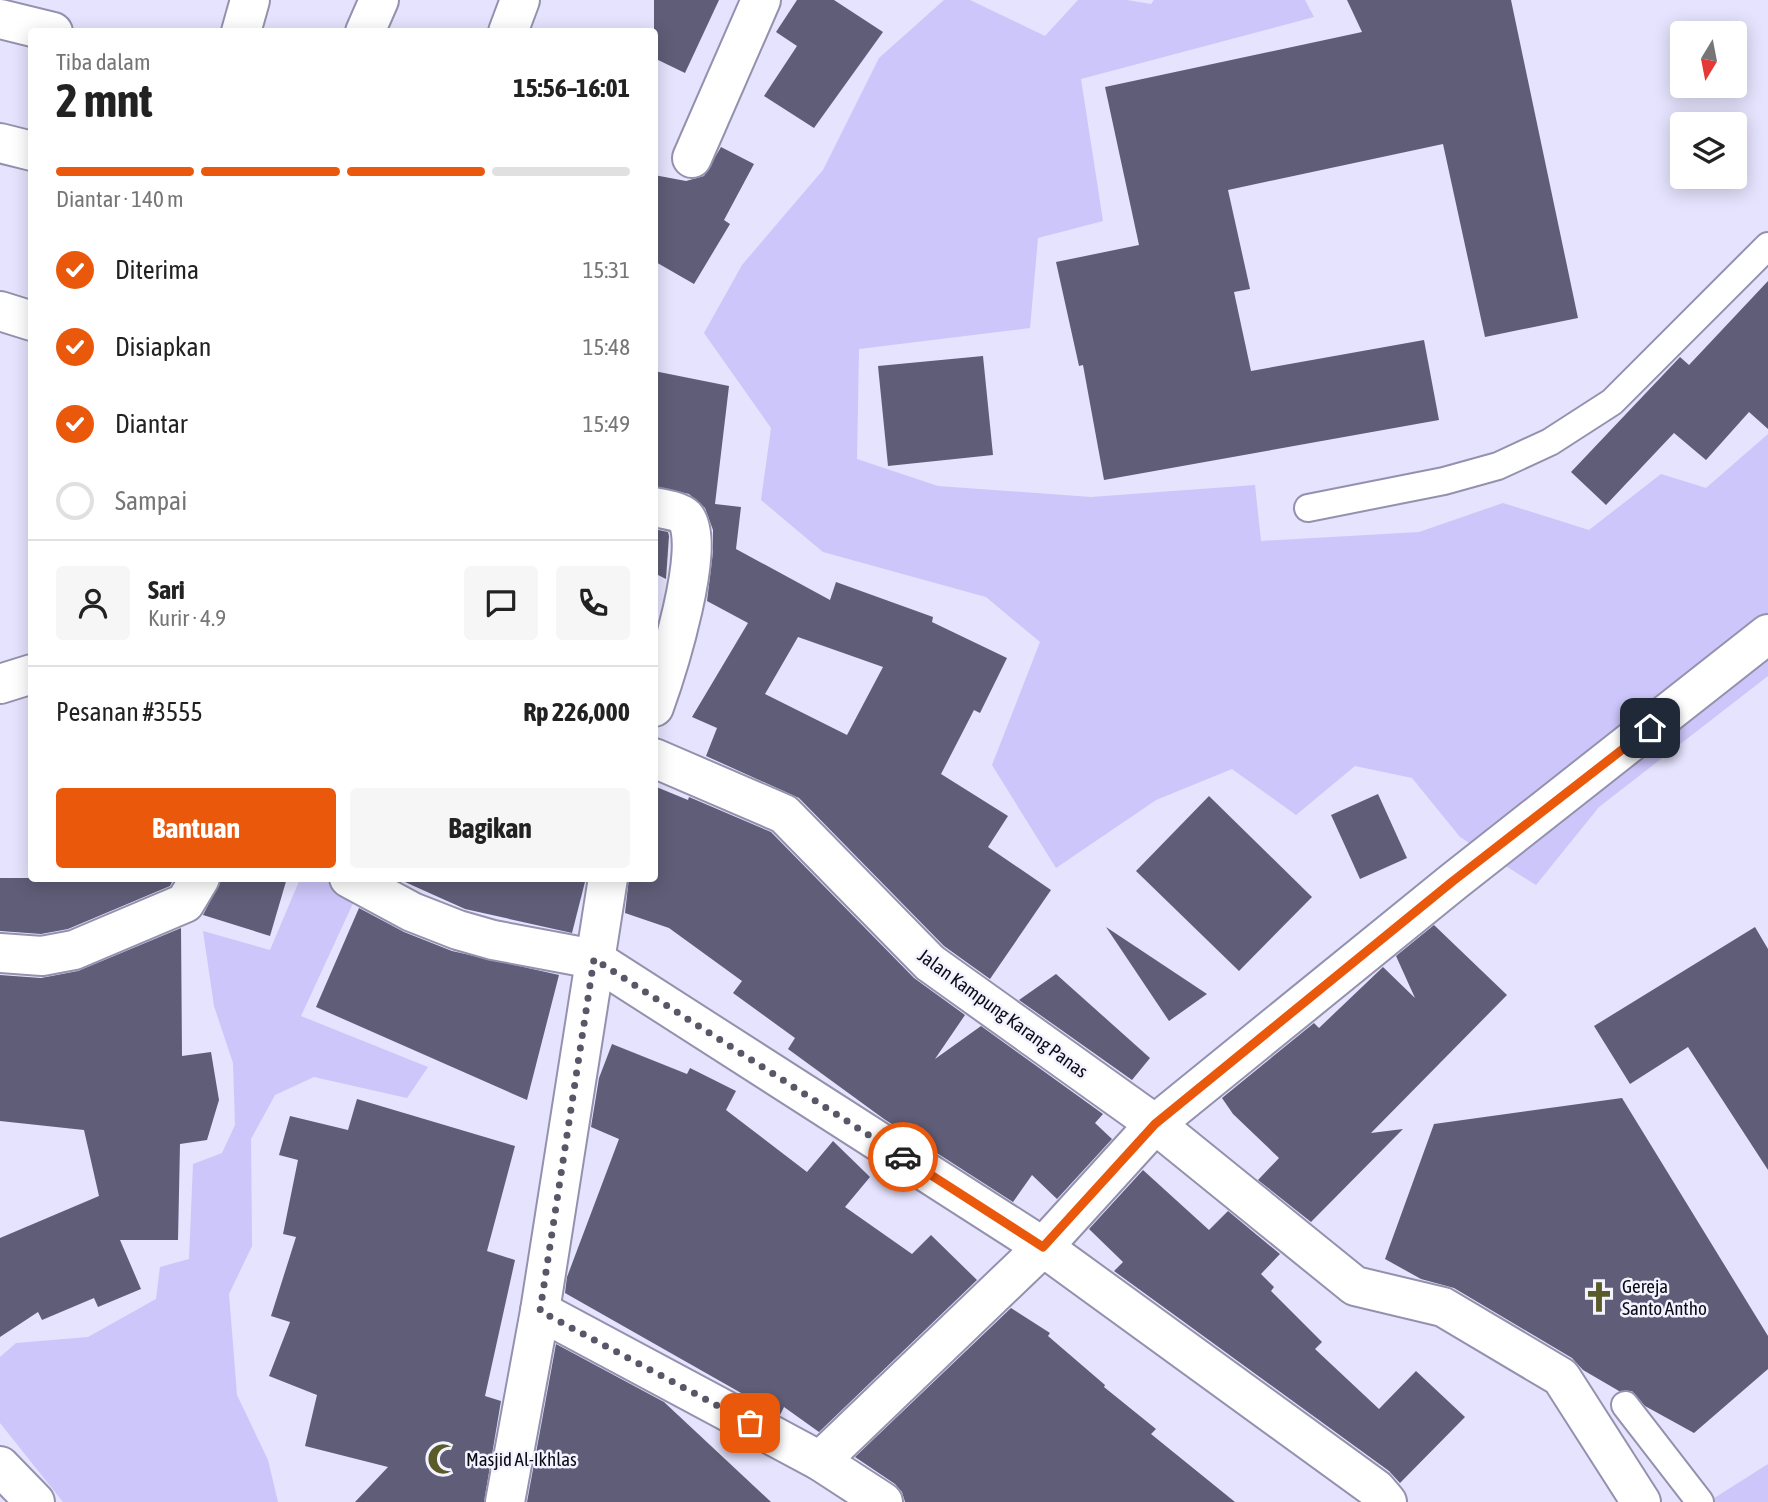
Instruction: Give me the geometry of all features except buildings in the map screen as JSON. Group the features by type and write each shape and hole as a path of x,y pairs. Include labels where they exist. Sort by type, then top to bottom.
{"street":[{"path":"242,28 250,0"},
{"path":"367,28 379,0"},
{"path":"510,28 520,0"},
{"path":"692,158 761,0"},
{"path":"0,19 37,28"},
{"path":"0,143 28,150"},
{"path":"0,311 28,320"},
{"path":"658,508 683,514 690,524 693,561 667,673 658,697"},
{"path":"820,1461 1043,1247 1155,1124 1453,881 1768,634"},
{"path":"0,684 28,675"},
{"name":"Jalan Kampung Karang Panas","path":"658,760 784,814 892,928 930,963 1155,1124 1355,1286 1443,1307 1561,1377 1641,1502"},
{"path":"0,953 42,956 74,950 185,903 198,882"},
{"path":"363,882 392,890 493,940 594,959 1043,1247 1376,1489 1387,1502"},
{"path":"505,1502 540,1311 607,882"},
{"path":"540,1311 820,1461 883,1502"}],"lane":[{"path":"1308,508 1444,481 1498,466 1550,442 1612,402 1768,246"},
{"path":"1625,1405 1700,1502"}],"shaded area":[{"path":"944,0 970,0 1045,36 1078,0 1127,0 1151,4 1154,0 1305,0 1314,17 1081,79 1103,221 1038,238 1030,328 859,349 857,459 938,486 1091,497 1255,485 1261,541 1419,532 1503,503 1589,530 1661,474 1706,488 1768,434 1768,676 1599,807 1536,885 1460,837 1412,778 1355,766 1296,815 1232,769 1156,800 1056,868 992,765 1040,642 986,597 823,552 761,500 771,428 704,333 742,265 823,170 879,58"},
{"path":"299,882 327,882 355,899 301,1016 428,1067 407,1098 314,1077 275,1095 251,1139 252,1246 229,1294 237,1395 268,1460 278,1502 63,1502 0,1423 0,1357 16,1343 88,1337 156,1299 160,1267 189,1259 193,1164 222,1153 235,1125 233,1063 214,1006 203,931 270,950"},
{"path":"1768,1464 1768,1502 1708,1502"}],"way so far":[{"path":"750,1423 540,1311 594,959 903,1157"}],"place":[{"name":"Gereja Santo Antho","path":"1599,1297"},
{"name":"Masjid Al-Ikhlas","path":"443,1459"}],"route":[{"path":"903,1157 1043,1247 1155,1124 1453,881 1650,728"}]}
